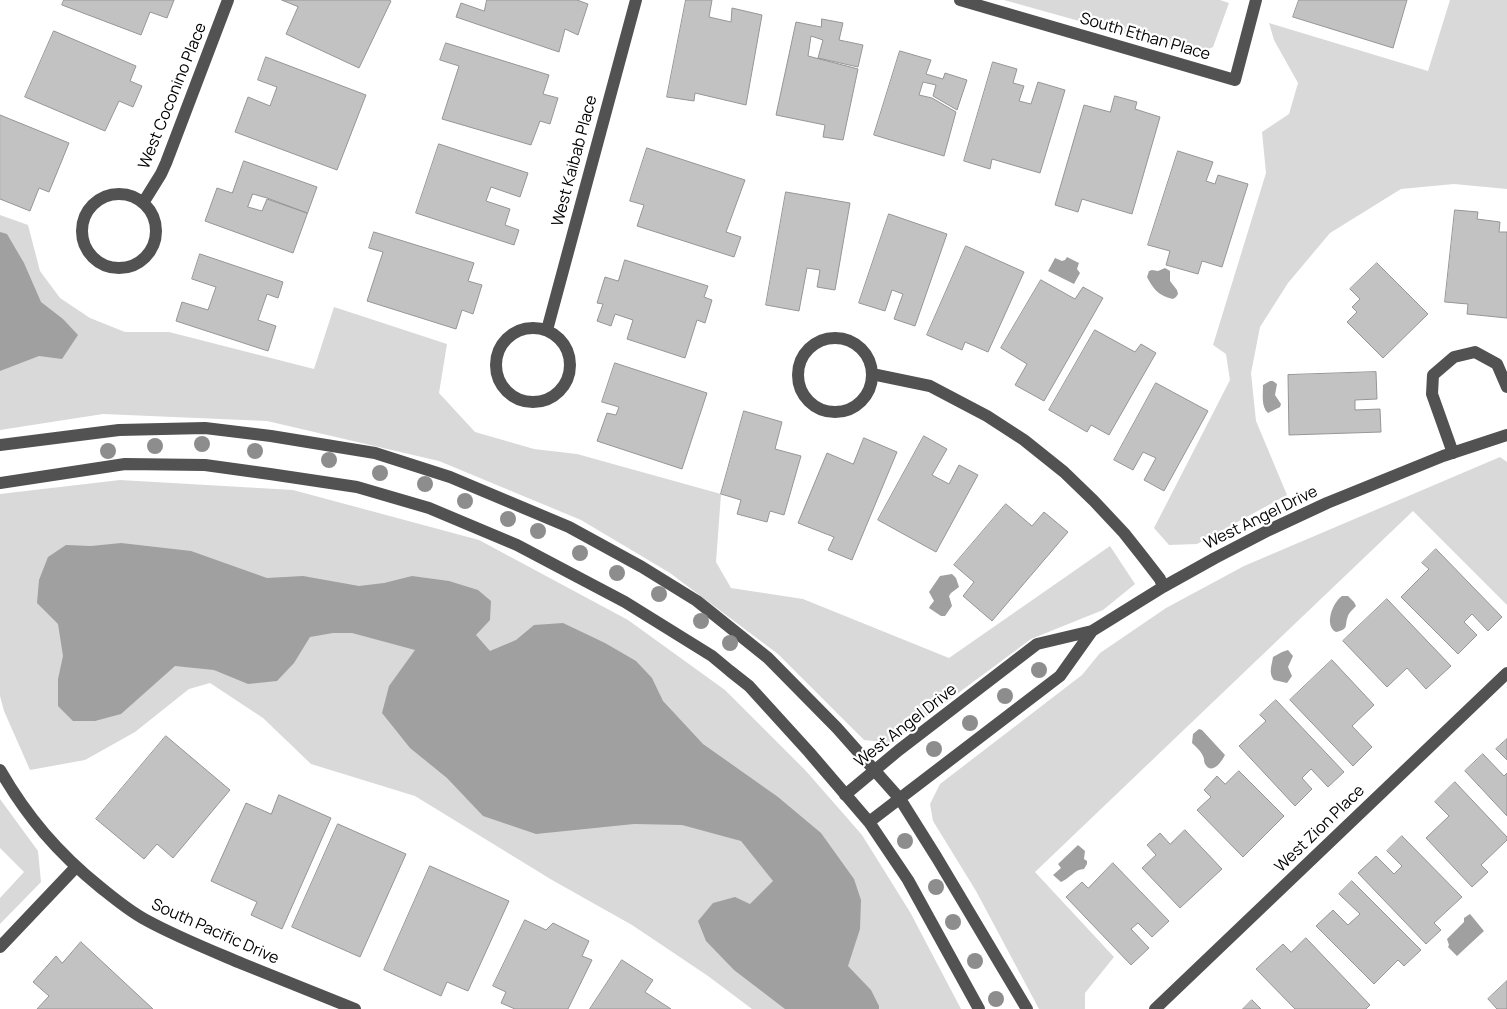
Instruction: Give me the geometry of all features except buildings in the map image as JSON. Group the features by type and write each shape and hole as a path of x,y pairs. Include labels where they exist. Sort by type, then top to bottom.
{"street":[{"name":"West Coconino Place","path":"143,202 166,163 228,0"},
{"name":"West Kaibab Place","path":"546,330 636,0"},
{"name":"South Ethan Place","path":"960,0 1235,80 1256,0"},
{"path":"112,194 126,194 143,202 153,215 157,226 156,238 146,258 136,265 125,269 112,268 100,264 90,256 81,232 83,219 90,207 100,199 112,194"},
{"path":"526,328 546,330 561,339 567,349 570,371 566,382 560,391 550,398 539,402 526,402 514,398 504,389 497,378 495,365 497,352 504,341 514,332 526,328"},
{"path":"828,338 841,338 853,342 862,349 869,359 872,374 872,381 868,392 861,402 841,412 828,412 816,408 806,400 799,388 797,375 799,363 806,351 816,343 828,338"},
{"path":"1453,453 1432,394 1433,375 1454,357 1475,352 1497,364 1507,387"},
{"path":"872,374 930,386 987,416 1024,440 1064,472 1124,532 1160,579 1163,587"},
{"path":"0,445 119,430 205,428 271,436 375,453 450,477 569,527 642,567 697,601 768,658 837,728 900,799 1027,1009"},
{"name":"West Angel Drive","path":"845,795 874,770 1037,644 1092,631 1163,587 1262,534 1327,503 1392,476 1507,435"},
{"path":"0,483 124,464 205,465 357,487 429,508 525,549 625,602 712,656 749,686 809,752 869,822 908,880 979,1009"},
{"name":"West Angel Drive","path":"869,822 1060,676 1092,631"},
{"name":"West Zion Place","path":"1155,1009 1507,673"},
{"name":"South Pacific Drive","path":"0,770 30,817 52,843 76,867 121,904 146,920 199,946 355,1009"},
{"path":"0,947 76,867"}],"shaded area":[{"path":"1004,0 1220,0 1229,3 1213,47 1197,54"},
{"path":"1450,0 1507,0 1507,189 1454,184 1401,189 1330,233 1288,283 1260,327 1251,373 1256,421 1287,495 1197,544 1169,545 1154,528 1230,380 1226,354 1213,345 1266,173 1262,132 1289,114 1298,83 1274,40 1269,23 1428,71"},
{"path":"0,215 28,225 40,271 60,298 90,318 125,332 169,332 314,369 334,307 447,344 439,393 475,432 534,449 577,454 721,494 716,562 731,588 803,599 949,658 1110,546 1135,584 1103,610 1031,639 891,743 864,740 778,654 670,573 581,520 439,461 267,421 103,414 0,430"},
{"path":"0,232 7,234 24,263 41,302 63,319 78,335 62,359 39,356 0,371"},
{"path":"1067,257 1079,263 1077,269 1080,273 1074,284 1048,271 1055,258 1062,261"},
{"path":"1165,268 1170,271 1170,281 1177,290 1178,294 1173,299 1157,291 1147,277 1149,271 1158,271"},
{"path":"1270,381 1277,384 1275,395 1281,404 1280,407 1268,413 1263,404 1263,385"},
{"path":"1500,457 1507,462 1507,605 1413,511 1035,872 1114,957 1085,993 1085,1009 1039,1009 976,891 933,821 930,804 940,784 1082,675 1100,653 1166,608 1244,566"},
{"path":"120,480 293,490 479,540 628,620 725,690 806,771 862,835 910,912 961,1009 752,1009 708,976 632,925 552,880 415,796 311,764 263,718 210,683 189,689 135,732 85,760 30,770 4,711 0,696 0,494"},
{"path":"121,543 191,551 267,578 303,576 359,586 384,583 412,576 449,581 478,590 491,601 490,620 476,635 490,651 516,640 534,625 563,623 605,643 636,661 652,678 663,701 703,744 778,797 821,833 854,879 861,900 860,929 848,966 871,990 879,1009 785,1009 734,970 706,941 698,921 713,903 735,897 750,904 773,881 741,841 682,825 634,824 536,834 483,816 447,778 410,748 382,713 389,686 415,650 352,633 333,633 310,637 294,663 277,681 248,684 214,670 175,666 121,714 95,721 73,721 58,706 58,679 63,656 58,624 37,603 39,580 48,557 66,545 91,546"},
{"path":"952,574 956,578 959,587 949,596 952,606 945,616 941,616 929,608 934,601 929,592 940,576"},
{"path":"1342,596 1348,596 1356,606 1347,619 1345,628 1336,632 1330,625 1331,614 1338,599"},
{"path":"1288,650 1293,656 1288,667 1292,676 1287,683 1274,680 1271,672 1273,657"},
{"path":"1199,729 1225,755 1214,768 1208,767 1205,764 1201,752 1192,743 1193,734"},
{"path":"0,799 38,851 41,882 0,924 0,898 24,872 0,848"},
{"path":"1078,845 1085,851 1084,859 1087,861 1087,864 1084,869 1061,882 1053,875 1061,868 1058,864"},
{"path":"1470,914 1484,931 1457,956 1448,947 1447,939 1464,922 1464,918"}]}
